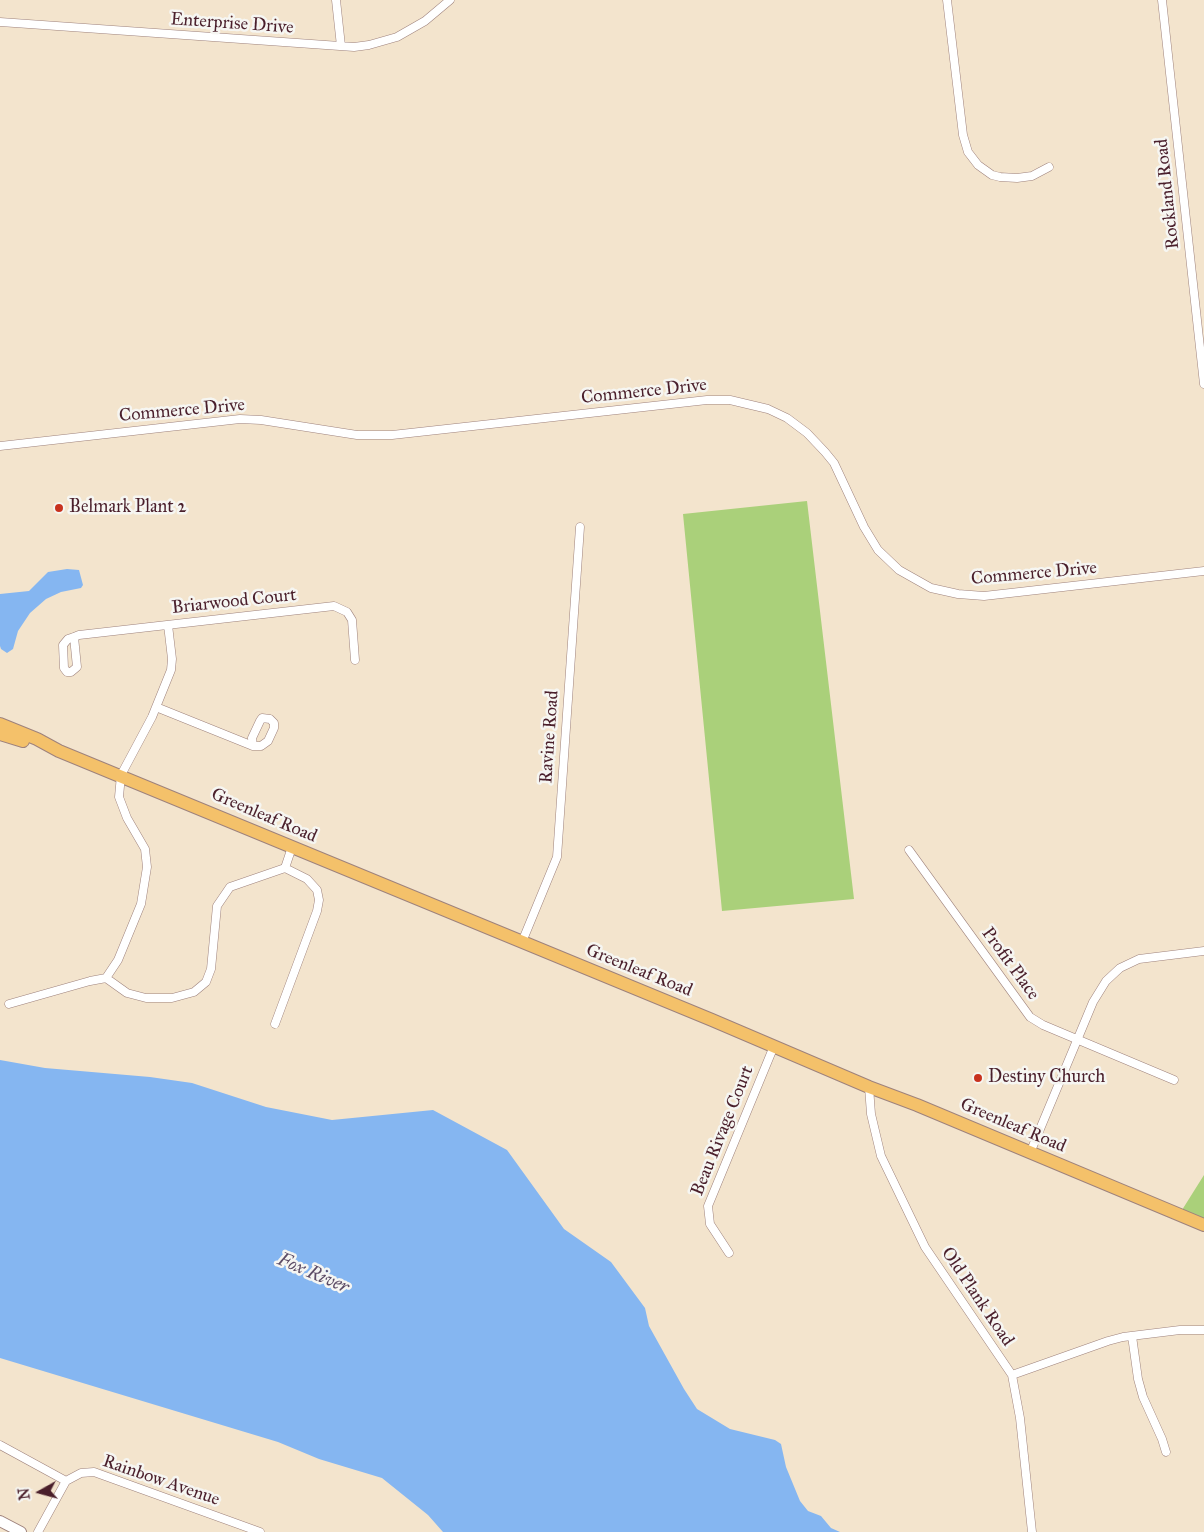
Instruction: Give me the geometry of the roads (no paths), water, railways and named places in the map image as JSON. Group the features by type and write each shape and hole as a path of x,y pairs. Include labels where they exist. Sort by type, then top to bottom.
{"main road":[{"name":"Greenleaf Road","path":"0,724 37,739 59,751"},
{"name":"Greenleaf Road","path":"0,734 59,751 121,775 1204,1225"}],"street":[{"path":"336,0 342,46"},
{"name":"Enterprise Drive","path":"0,22 342,46 369,45 397,37 425,21 450,0"},
{"path":"947,0 963,135 972,159 984,171 1000,178 1032,176 1050,167"},
{"name":"Rockland Road","path":"1162,0 1204,384"},
{"name":"Commerce Drive","path":"0,446 240,419 261,420 357,435 392,435 707,400 730,400 768,409 787,418 807,433 834,463 864,527 878,550 899,570 931,588 958,594 984,596 1204,571"},
{"name":"Ravine Road","path":"522,942 557,857 580,527"},
{"name":"Briarwood Court","path":"74,637 338,607 347,612 352,620 355,660"},
{"path":"9,1004 106,978 118,960 141,904 147,867 145,849 119,797 121,775 156,707 170,675 172,665 168,625"},
{"path":"156,707 253,746"},
{"path":"285,868 292,846"},
{"name":"Profit Place","path":"909,850 1028,1014 1037,1022 1174,1080"},
{"path":"106,978 127,993 146,998 172,998 194,992 206,982 211,969 217,906 230,887 285,868 307,879 317,890 319,900 317,911 275,1024"},
{"path":"1030,1152 1100,988 1120,968 1133,961 1204,951"},
{"name":"Beau Rivage Court","path":"729,1253 710,1224 708,1206 774,1046"},
{"name":"Old Plank Road","path":"869,1087 880,1156 925,1247 1012,1375 1020,1418 1032,1532"},
{"path":"1012,1375 1108,1341 1188,1329 1204,1330"},
{"path":"1132,1336 1140,1388 1166,1452"},
{"path":"0,1445 66,1481 38,1532"},
{"name":"Rainbow Avenue","path":"66,1481 81,1473 94,1472 260,1532"},
{"path":"0,1520 21,1532"}],"water":[{"path":"67,569 79,570 83,585 81,588 61,592 46,599 30,613 18,631 13,649 7,653 1,649 0,594 29,591 48,572"},
{"name":"Fox River","path":"0,1060 45,1068 150,1077 192,1083 266,1107 332,1120 433,1110 507,1150 564,1229 611,1262 645,1308 649,1326 697,1409 730,1429 775,1440 781,1444 786,1467 800,1501 808,1511 821,1516 831,1528 840,1532 443,1532 428,1515 382,1478 319,1459 278,1442 0,1358"}],"place":[{"name":"Belmark Plant 2","path":"59,508"},
{"name":"Destiny Church","path":"978,1078"}]}
